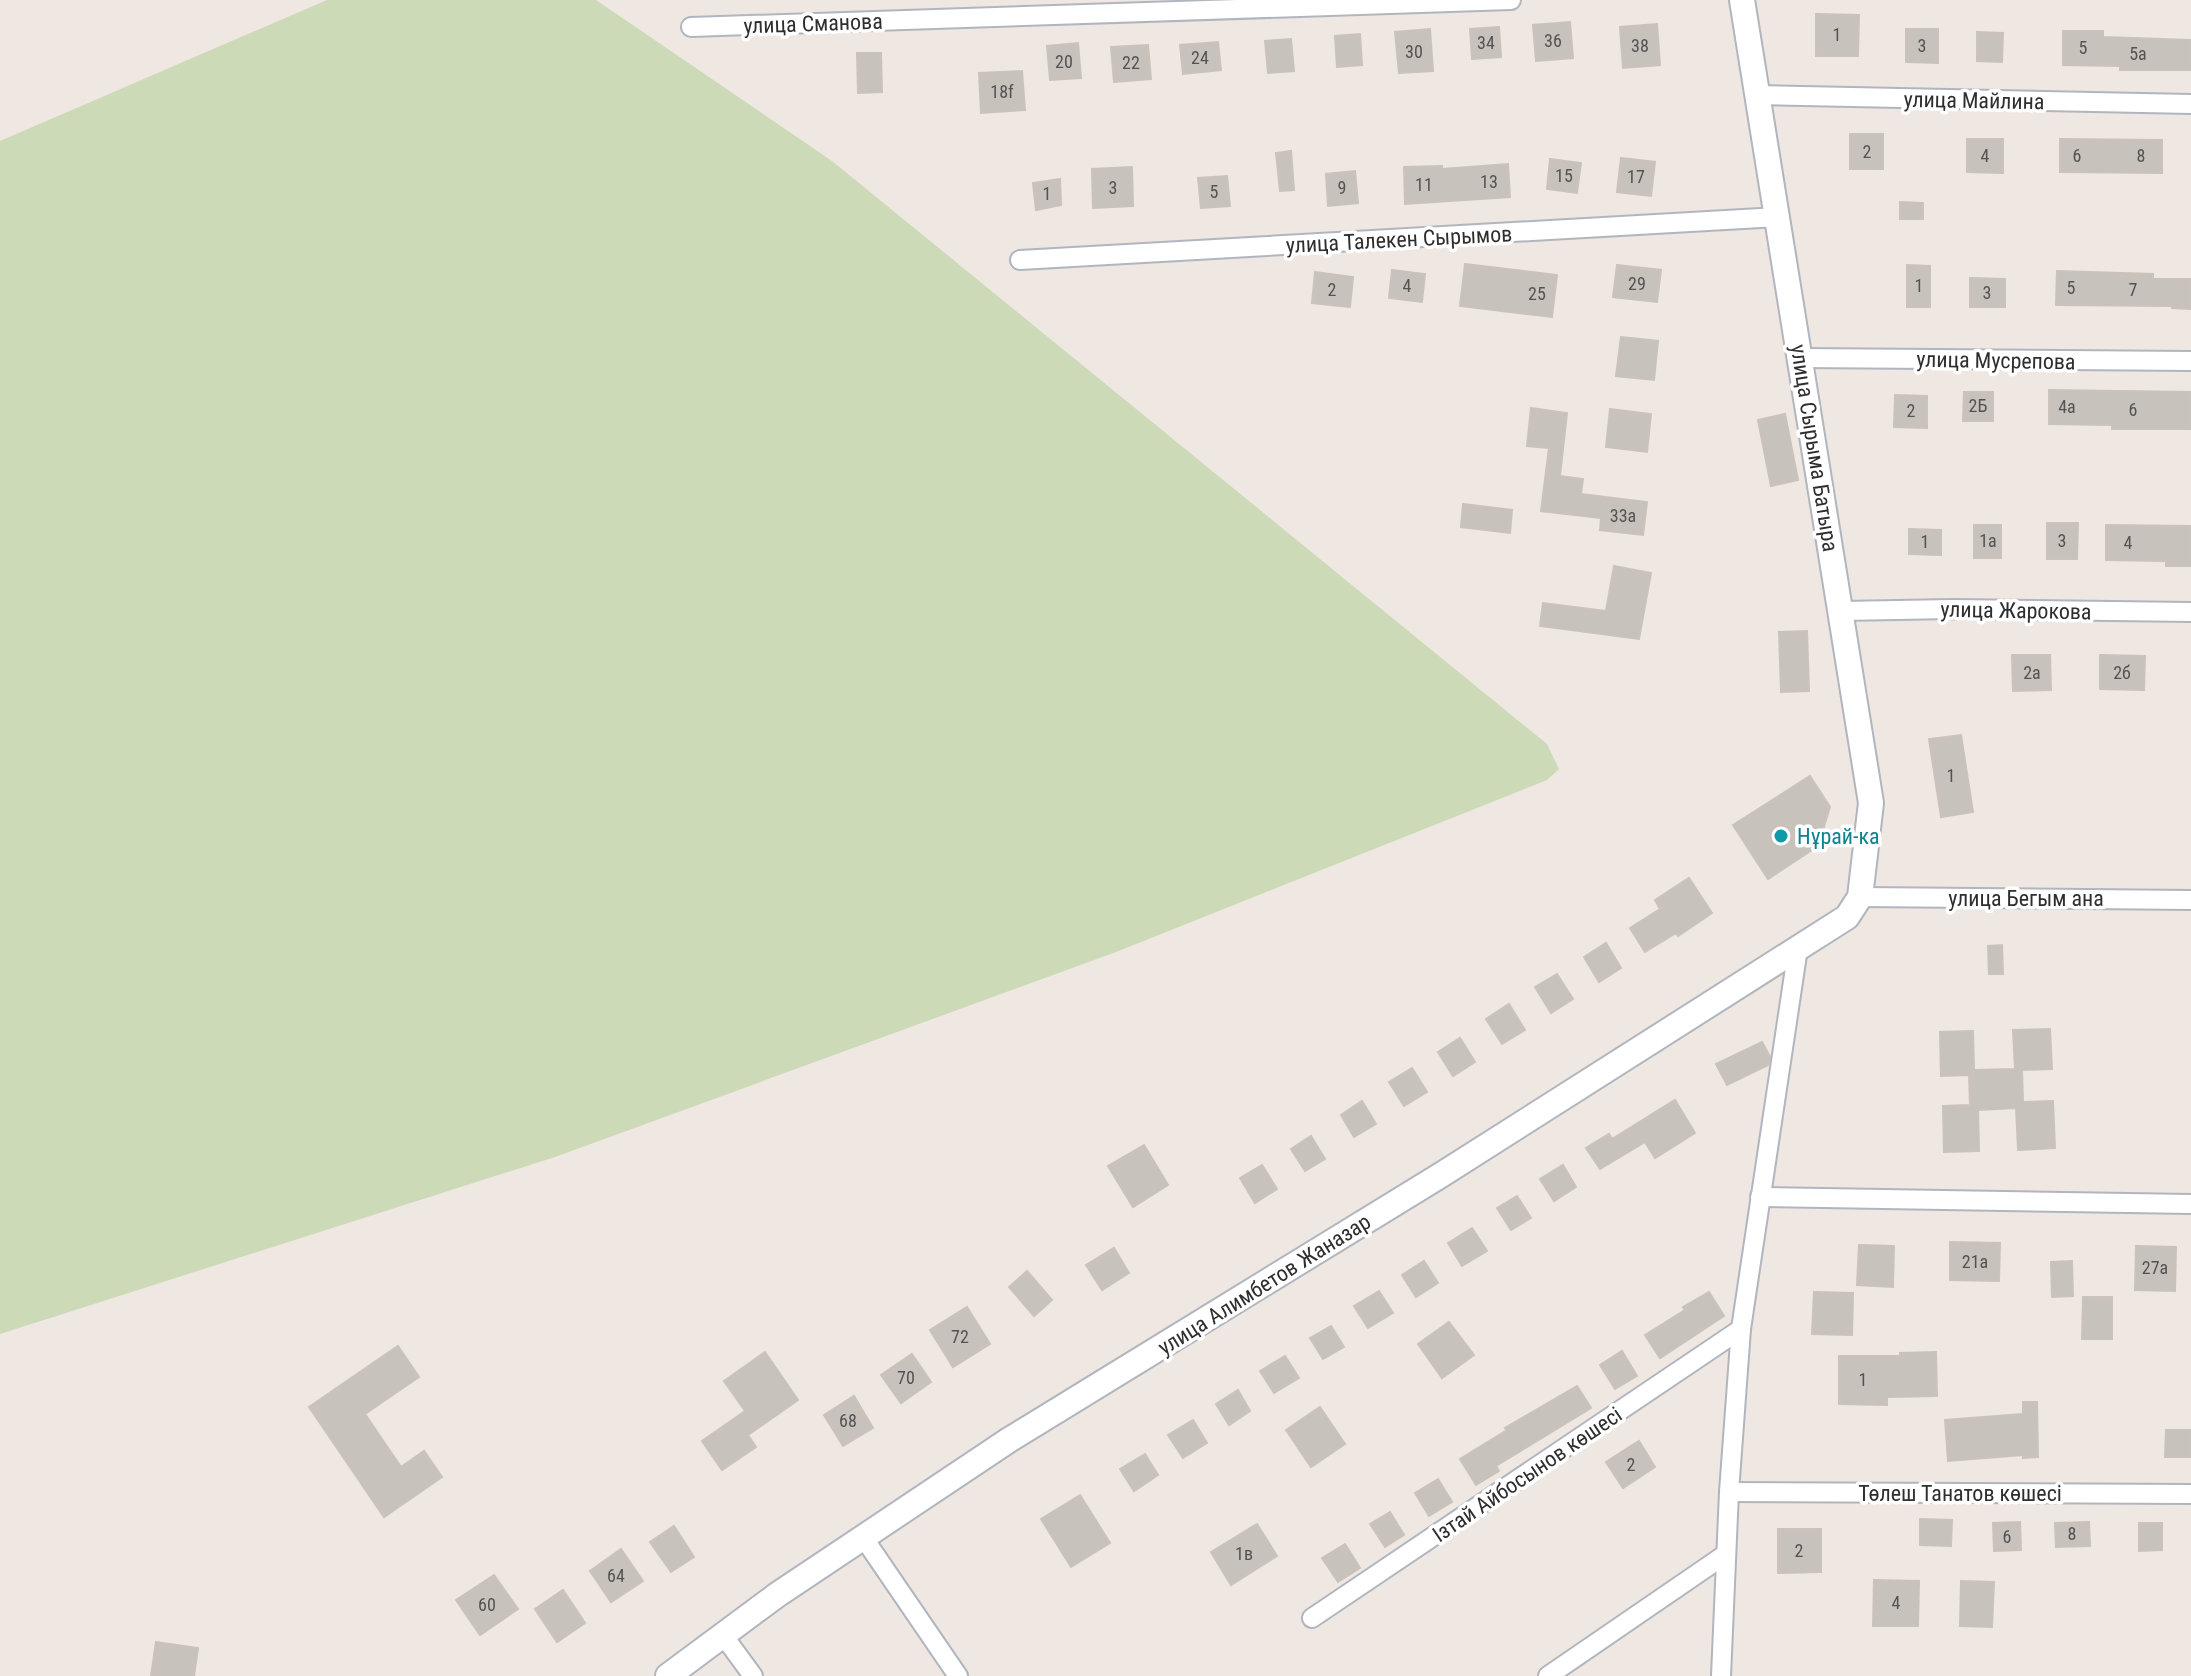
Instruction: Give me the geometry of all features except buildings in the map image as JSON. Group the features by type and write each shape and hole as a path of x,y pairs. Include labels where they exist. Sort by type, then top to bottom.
{"street":[{"name":"улица Сманова","path":"691,27 1511,0"},
{"name":"улица Сырыма Батыра","path":"1742,0 1871,803 1860,897"},
{"name":"улица Майлина","path":"1758,95 2191,104"},
{"name":"улица Талекен Сырымов","path":"1020,260 1778,217"},
{"name":"улица Мусрепова","path":"1800,358 2191,361"},
{"name":"улица Жарокова","path":"1842,611 2191,612"},
{"name":"улица Бегым ана","path":"1860,897 2188,898"},
{"name":"улица Алимбетов Жаназар","path":"668,1676 777,1595 1009,1440 1441,1175 1847,917 1860,897"},
{"path":"1721,1676 1729,1492 1741,1329 1798,948"},
{"path":"1760,1197 2191,1204"},
{"name":"Ізтай Айбосынов көшесі","path":"1312,1618 1741,1329"},
{"name":"Төлеш Танатов көшесі","path":"1729,1492 2191,1494"},
{"path":"863,1537 958,1676"},
{"path":"1548,1676 1726,1554"},
{"path":"723,1635 753,1676"}],"green space":[{"path":"327,0 596,0 832,161 1547,744 1559,769 1547,780 1116,952 555,1157 0,1334 0,141"}],"place":[{"name":"Нұрай-ка","path":"1781,836"}]}
